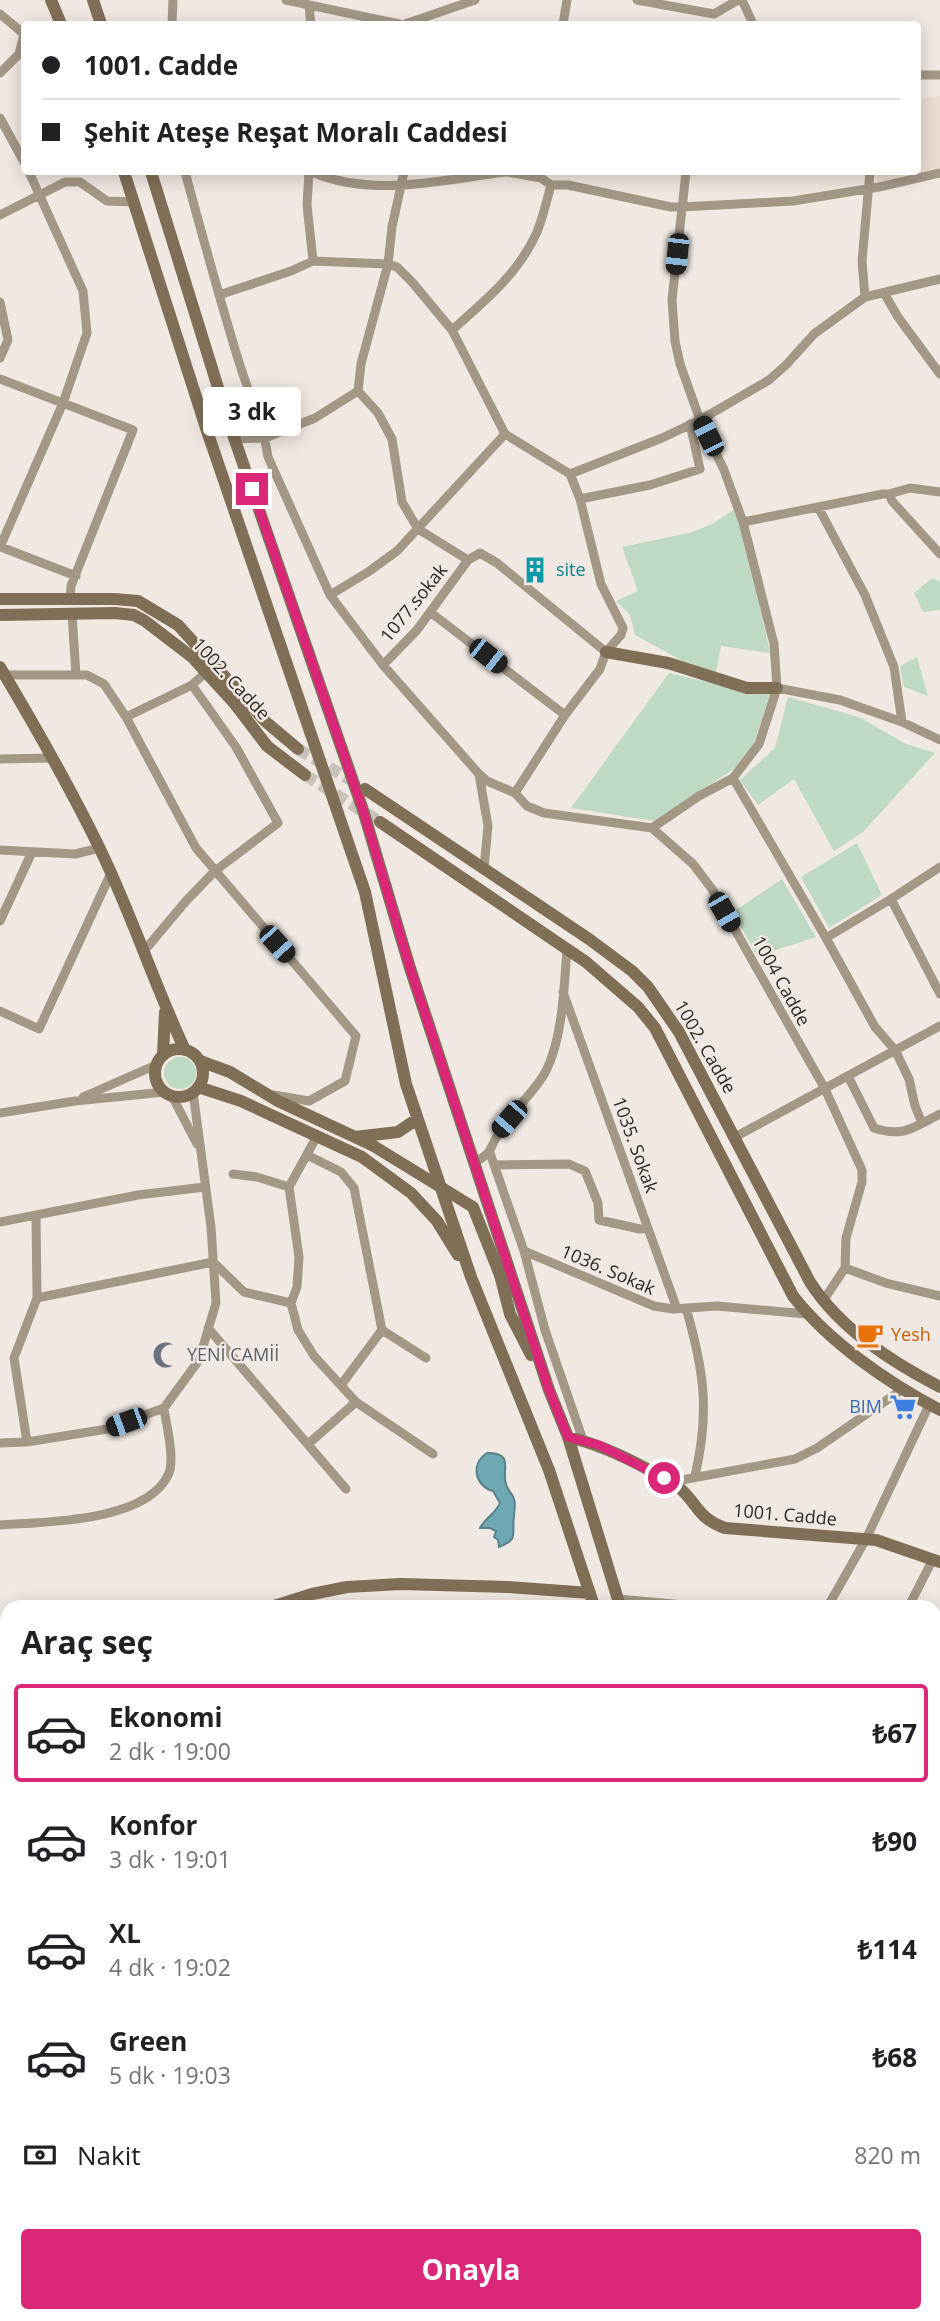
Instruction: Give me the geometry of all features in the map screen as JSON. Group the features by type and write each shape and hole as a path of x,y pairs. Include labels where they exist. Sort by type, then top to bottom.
{"main road":[{"path":"51,0 60,21"},
{"path":"96,2 100,21"},
{"path":"125,175 211,444 365,892 406,1084 417,1119 471,1277 550,1470 592,1600"},
{"path":"152,175 234,439 363,810 410,968 549,1390 568,1437 618,1600"},
{"path":"70,598 72,614"},
{"name":"1002. Cadde","path":"0,599 138,601 178,625 267,746 305,775"},
{"name":"1002. Cadde","path":"0,615 134,615 210,668 298,749"},
{"path":"606,653 668,663 747,688 777,688"},
{"path":"2,672 100,848 165,1008 185,1050"},
{"name":"1002. Cadde","path":"365,789 578,931 632,971 656,997 679,1032 822,1301 860,1335 940,1388"},
{"name":"1002. Cadde","path":"380,822 566,948 622,991 638,1007 655,1028 793,1296 807,1314 848,1350 903,1389 934,1407"},
{"path":"473,885 484,868"},
{"path":"566,948 578,931"},
{"path":"160,1060 170,1051 185,1050 196,1056 203,1074 196,1089 187,1096 168,1094 156,1080 165,1008"},
{"path":"200,1061 230,1072 265,1094 372,1145 473,1207 500,1275 510,1314 549,1390"},
{"path":"196,1089 241,1101 362,1157 411,1193 437,1221 471,1277"},
{"path":"355,1137 398,1132 417,1119"},
{"path":"717,1148 735,1138"},
{"path":"807,1314 822,1301"},
{"path":"934,1407 940,1388"},
{"name":"1001. Cadde","path":"568,1437 620,1454 671,1482 684,1492 707,1520 725,1528 761,1533 866,1539 937,1561"},
{"path":"293,1600 347,1587 401,1584 590,1593"}],"street":[{"path":"172,21 173,0"},
{"path":"286,0 384,21"},
{"path":"422,21 475,0"},
{"path":"564,21 567,0"},
{"path":"637,0 714,14 740,0 751,21"},
{"path":"309,6 311,21"},
{"path":"720,11 720,21"},
{"path":"0,14 21,32"},
{"path":"0,73 19,54 21,46"},
{"path":"921,75 940,75"},
{"path":"0,118 21,156"},
{"path":"541,175 551,185 568,185 682,207 793,201 940,173"},
{"path":"30,175 83,291 87,333 63,403 1,547 76,576"},
{"path":"186,175 244,380 265,439 268,457 330,595 383,665 479,774 487,781 515,793 527,806 544,813 652,828 699,796 733,778 760,744 777,688 774,644 743,522 724,470 695,422"},
{"path":"310,175 307,205 313,261"},
{"path":"318,175 352,185 402,186 484,175"},
{"path":"234,439 265,439 315,418 358,391 369,330 388,264 392,228 404,175"},
{"path":"580,499 650,485 700,469 695,422 675,341 672,300 686,175"},
{"path":"865,297 862,261 869,175"},
{"path":"0,215 65,181 80,182 107,201 134,202"},
{"path":"452,330 498,290 517,266 537,232 551,185"},
{"path":"219,295 313,261 388,264 397,267 452,330 505,435 570,474 580,499 601,584 623,628 621,635 606,653 600,669 565,715 515,793"},
{"path":"570,474 662,438 769,380 814,334 865,297 940,279"},
{"path":"884,293 898,317 940,374"},
{"path":"0,302 8,340 0,358"},
{"path":"0,379 133,430 76,576 70,598"},
{"path":"358,391 377,413 392,439 402,502 418,529 468,560 480,553 497,563 606,653"},
{"path":"330,595 397,551 505,435"},
{"path":"743,522 909,488 940,492"},
{"path":"890,494 892,501 940,554"},
{"path":"818,507 865,595 894,667 902,722"},
{"name":"1077.sokak","path":"383,665 417,630 468,560"},
{"path":"430,612 565,715"},
{"path":"72,614 76,675"},
{"path":"127,717 192,685 210,668"},
{"path":"2,672 87,675 104,684 127,717 196,848 356,1036 345,1081 309,1101 265,1094"},
{"path":"144,951 215,871 278,823 236,747 192,685"},
{"path":"777,688 840,700 902,722 940,740"},
{"path":"0,759 52,758"},
{"path":"479,774 488,826 484,868"},
{"path":"733,778 875,1027 895,1050 909,1079 922,1123"},
{"name":"1004 Cadde","path":"652,828 693,864 712,889 825,1089 862,1170 862,1182 846,1238 845,1268"},
{"path":"0,850 75,854 100,848"},
{"path":"0,921 32,852"},
{"path":"826,938 940,867"},
{"path":"0,1011 39,1029 111,873"},
{"path":"891,899 940,994"},
{"path":"474,1163 490,1153 499,1131 545,1073 554,1052 566,948"},
{"name":"1035. Sokak","path":"563,992 648,1228 699,1354 704,1387 704,1432 695,1476"},
{"path":"735,1138 940,1026"},
{"path":"75,1101 160,1060"},
{"path":"848,1076 874,1128 890,1134 907,1131 940,1114"},
{"path":"0,1443 27,1442 107,1429 164,1408 199,1360 216,1303 196,1089"},
{"path":"0,1113 75,1101 168,1094 200,1149"},
{"path":"317,1136 289,1187 299,1257 297,1287 291,1303 298,1330 314,1356 356,1402 433,1454"},
{"path":"490,1153 524,1251 545,1330 583,1440"},
{"path":"307,1155 341,1172 354,1188 382,1330 426,1358"},
{"path":"495,1165 569,1164 585,1171 598,1203 599,1220 640,1229 648,1228"},
{"path":"233,1174 257,1177 289,1187"},
{"path":"0,1222 138,1195 205,1187"},
{"path":"27,1442 14,1358 37,1298 36,1215"},
{"name":"1036. Sokak","path":"524,1251 654,1306 681,1309 717,1306 807,1314"},
{"path":"37,1298 213,1262"},
{"path":"213,1262 244,1292 291,1303"},
{"path":"822,1301 845,1268 886,1283 940,1296"},
{"path":"208,1328 346,1489"},
{"path":"341,1385 382,1330"},
{"path":"671,1482 774,1464 806,1454 903,1389"},
{"path":"308,1444 356,1402"},
{"path":"831,1600 934,1407"},
{"path":"0,1525 99,1515 135,1506 153,1493 169,1472 170,1451 164,1408"},
{"path":"913,1600 937,1561"}],"shaded area":[{"path":"940,96 940,168 921,172 921,98"},
{"path":"877,175 908,175 876,182"}],"green space":[{"path":"735,509 754,578 770,653 721,646 716,673 697,669 635,635 630,615 616,601 638,591 622,547 693,532 712,524"},
{"path":"932,578 940,582 940,610 923,612 914,593"},
{"path":"917,657 928,696 904,687 900,666"},
{"path":"669,673 747,691 771,692 754,743 734,769 654,821 571,808"},
{"path":"788,697 859,717 906,744 935,753 863,832 834,851 794,779 758,805 740,780 775,748"},
{"path":"857,843 882,895 829,928 801,877"},
{"path":"782,879 816,937 757,956 733,912"},
{"path":"180,1057 191,1062 196,1073 191,1084 180,1089 169,1084 164,1073 169,1062"}],"water":[{"path":"487,1453 504,1459 506,1484 515,1503 512,1538 499,1547 498,1540 494,1537 496,1531 480,1528 500,1503 493,1491 482,1484 477,1474 478,1463"}],"tunnel":[{"path":"298,749 359,785"},
{"path":"305,775 380,822"}],"place":[{"name":"site","path":"535,570"},
{"name":"Yesh","path":"870,1335"},
{"name":"YENİ CAMİİ","path":"166,1355"},
{"name":"BIM","path":"903,1407"}],"route":[{"path":"252,489 363,810 418,992 549,1390 568,1437 599,1445 664,1478"}]}
